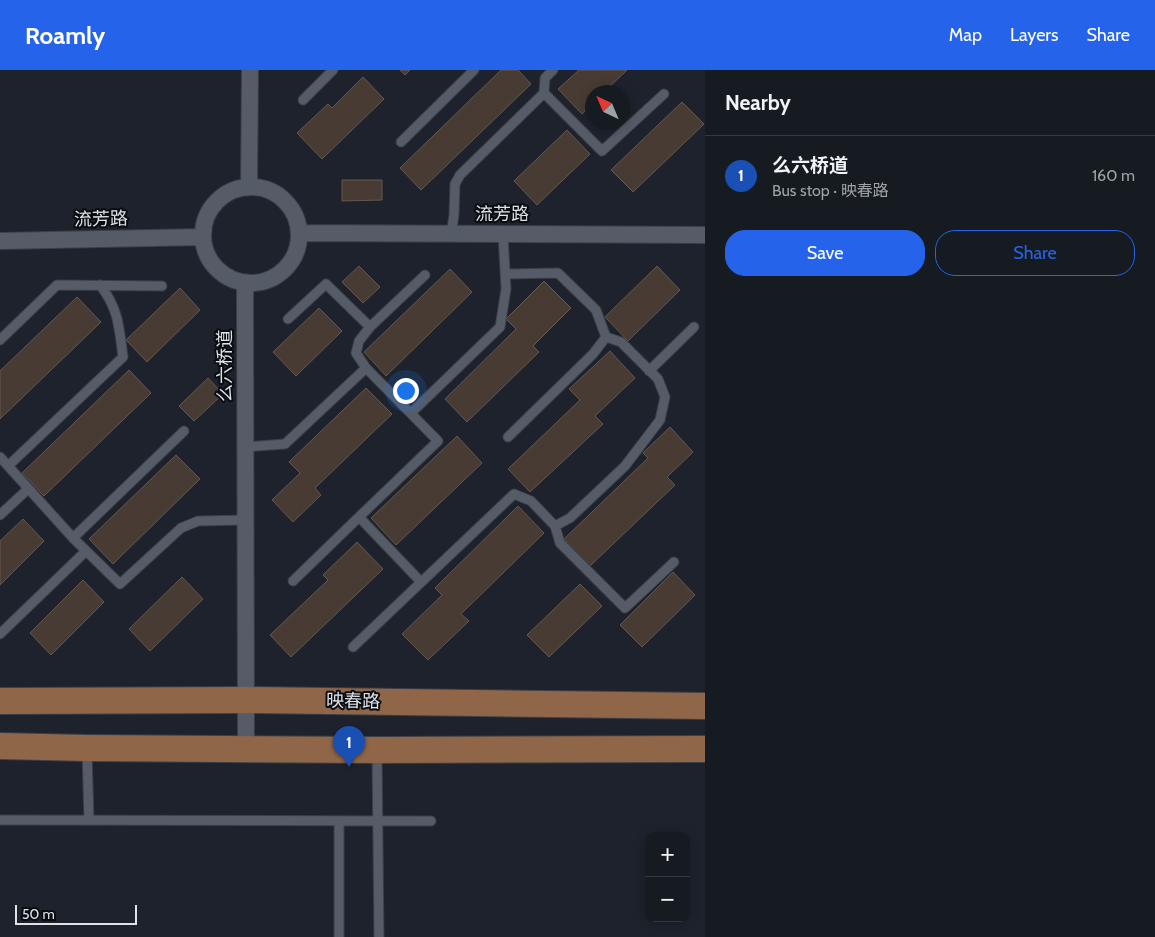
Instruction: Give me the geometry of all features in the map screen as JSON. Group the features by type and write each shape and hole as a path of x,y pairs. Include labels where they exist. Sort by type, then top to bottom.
{"main road":[{"name":"映春路","path":"0,701 246,700 705,706"},
{"path":"677,749 705,744"},
{"path":"0,746 377,750 705,749"},
{"path":"677,749 705,756"}],"street":[{"path":"249,186 250,70"},
{"path":"249,186 268,189 284,199 295,215 299,233 296,252 286,268 271,279 253,284 234,281 218,271 207,256 202,237 205,219 215,202 230,191 249,186"},
{"name":"流芳路","path":"299,233 705,235"},
{"name":"流芳路","path":"0,241 202,237"},
{"name":"么六桥道","path":"245,282 246,749"}],"lane":[{"path":"303,100 333,70"},
{"path":"401,142 474,70"},
{"path":"451,234 455,184 460,175 544,93 545,78 553,70"},
{"path":"544,93 602,151 664,94"},
{"path":"410,413 500,327 506,289 503,234"},
{"path":"506,274 558,273 596,310 606,337"},
{"path":"293,581 438,440 366,368 356,353 359,341 370,327 425,275"},
{"path":"288,319 326,284 370,327"},
{"path":"0,340 57,285 162,286"},
{"path":"8,466 123,357 116,312 109,297 100,285"},
{"path":"649,371 694,327"},
{"path":"555,526 570,518 625,466 660,420 664,397 658,379 621,342 606,337"},
{"path":"508,437 594,354 606,337"},
{"path":"246,447 285,444 366,368"},
{"path":"73,538 184,431"},
{"path":"0,457 73,538 120,584 181,528 198,521 246,520"},
{"path":"0,515 28,489"},
{"path":"353,648 514,494 531,501 555,526 560,543 624,608 674,562"},
{"path":"359,517 421,582"},
{"path":"0,634 86,551"},
{"path":"87,748 89,820"},
{"path":"377,750 379,937"},
{"path":"0,820 431,821"},
{"path":"339,821 340,937"}],"building":[{"path":"400,70 410,70 405,75"},
{"path":"501,70 518,70 531,84 421,190 400,168"},
{"path":"579,70 627,70 611,85 585,85 585,111 582,114 558,89"},
{"path":"363,77 384,99 322,159 297,133 328,104 332,108"},
{"path":"682,102 704,124 633,192 611,170"},
{"path":"567,130 590,154 537,205 514,181"},
{"path":"342,180 382,180 382,200 342,201"},
{"path":"359,266 380,287 363,303 342,282"},
{"path":"657,266 680,290 628,341 605,317"},
{"path":"450,269 472,292 386,376 364,352"},
{"path":"544,281 571,308 533,346 539,352 467,422 445,399 516,329 506,319"},
{"path":"180,288 200,310 147,362 126,340"},
{"path":"77,297 101,322 0,419 0,371"},
{"path":"319,308 342,331 296,376 273,352"},
{"path":"610,351 635,378 595,416 603,424 530,492 508,469 580,400 569,389"},
{"path":"129,370 151,393 44,496 22,473"},
{"path":"208,378 223,394 194,421 179,406"},
{"path":"366,388 392,414 315,488 321,495 293,522 272,500 300,473 289,462"},
{"path":"670,427 693,452 667,477 675,485 590,566 564,539 648,458 643,453"},
{"path":"457,436 482,463 396,545 371,518"},
{"path":"176,455 200,479 113,564 89,539"},
{"path":"518,506 544,533 461,614 469,621 428,660 402,634 442,595 435,588"},
{"path":"23,519 44,541 0,585 0,541"},
{"path":"357,542 383,569 291,657 270,635 328,580 323,575"},
{"path":"673,572 695,595 642,647 620,625"},
{"path":"182,577 203,599 150,651 129,629"},
{"path":"83,580 104,602 51,655 30,633"},
{"path":"580,584 602,606 549,657 527,635"}],"place":[{"name":"么六桥道","path":"349,767"}]}
